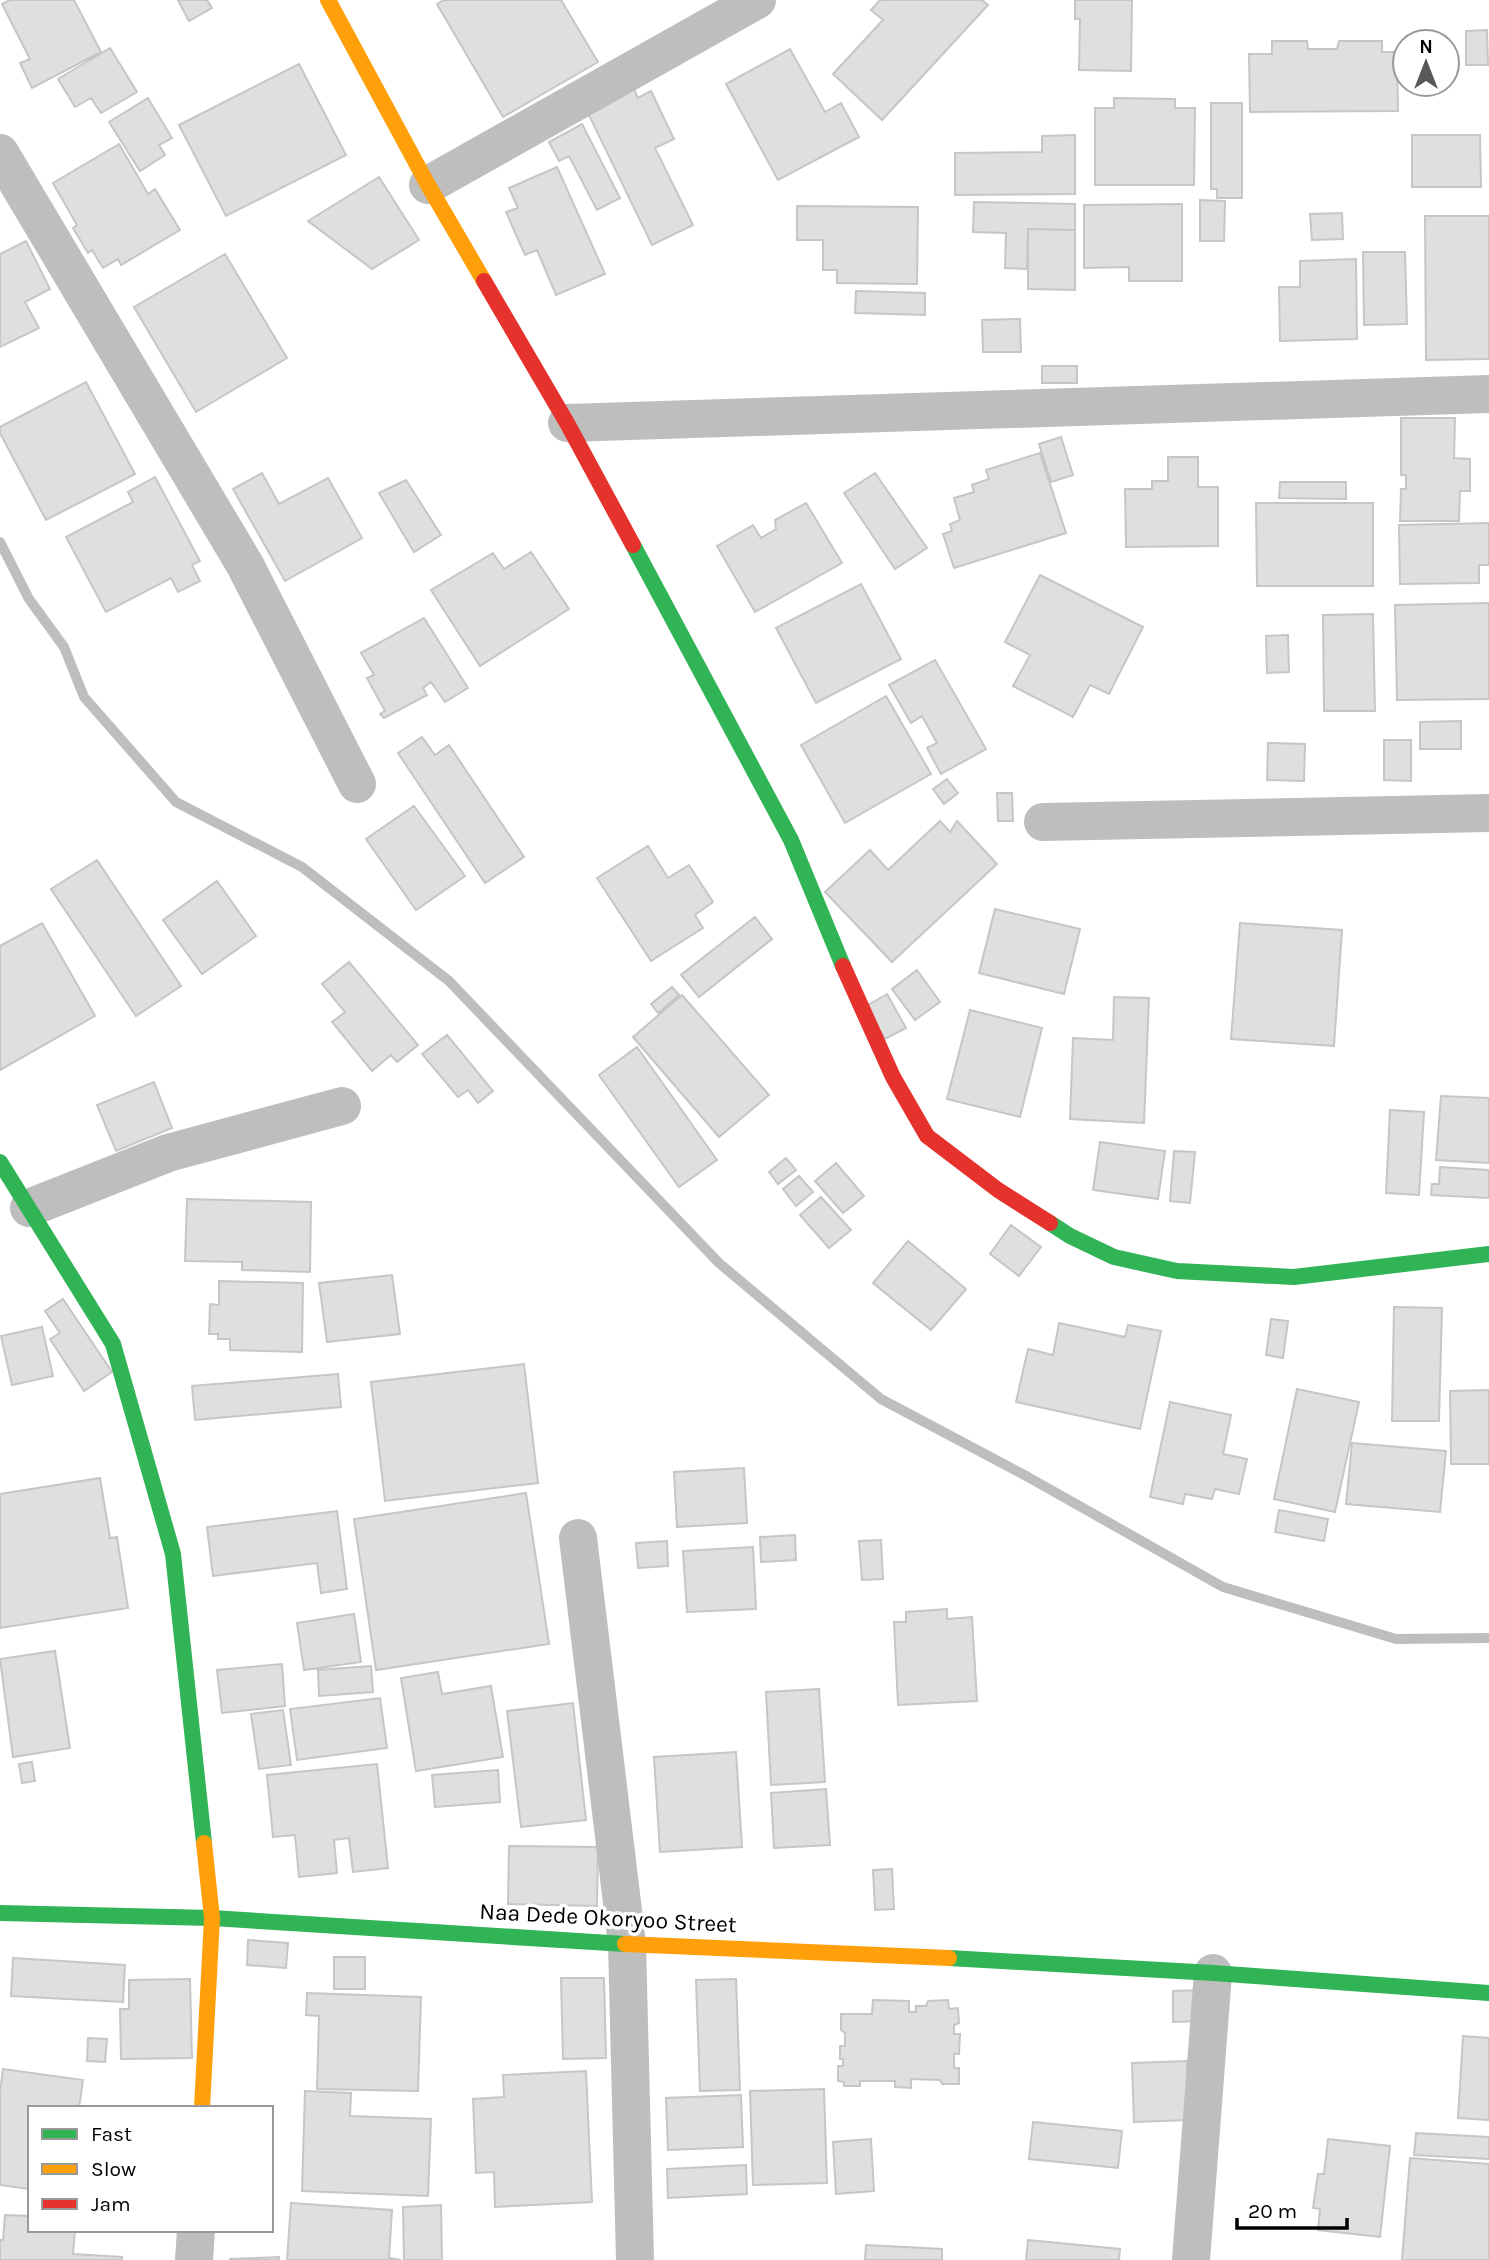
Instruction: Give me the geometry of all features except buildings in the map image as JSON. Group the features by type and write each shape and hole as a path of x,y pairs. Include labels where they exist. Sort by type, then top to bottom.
{"street":[{"path":"328,0 428,185 567,423 791,840 860,1008 893,1077 927,1136 998,1190 1070,1236 1114,1257 1177,1271 1294,1277 1489,1254"},
{"path":"428,185 757,0"},
{"path":"0,153 245,565 357,783"},
{"path":"567,423 1489,394"},
{"path":"1043,822 1489,813"},
{"path":"29,1208 168,1153 342,1106"},
{"path":"0,1162 113,1344 173,1554 212,1918 202,2106"},
{"path":"578,1538 627,1944 635,2260"},
{"name":"Naa Dede Okoryoo Street","path":"0,1913 212,1918 627,1944 869,1953 1213,1973 1489,1993"},
{"path":"1191,2260 1213,1973"},
{"path":"194,2260 196,2232"}],"waterway":[{"path":"0,542 29,599 64,647 84,697 176,802 302,867 449,981 719,1263 881,1399 1028,1477 1223,1587 1396,1639 1489,1638"}],"traffic: fast":[{"path":"633,545 791,840 843,966"},
{"path":"0,1162 113,1344 173,1554 204,1843"},
{"path":"1050,1223 1114,1257 1177,1271 1294,1277 1489,1254"},
{"path":"0,1913 212,1918 625,1944"},
{"path":"949,1958 1213,1973 1489,1993"}],"traffic: slow":[{"path":"328,0 428,185 484,281"},
{"path":"202,2106 212,1918 204,1843"},
{"path":"625,1944 949,1958"}],"traffic: jam":[{"path":"484,281 567,423 633,545"},
{"path":"843,966 893,1077 927,1136 998,1190 1050,1223"}]}
